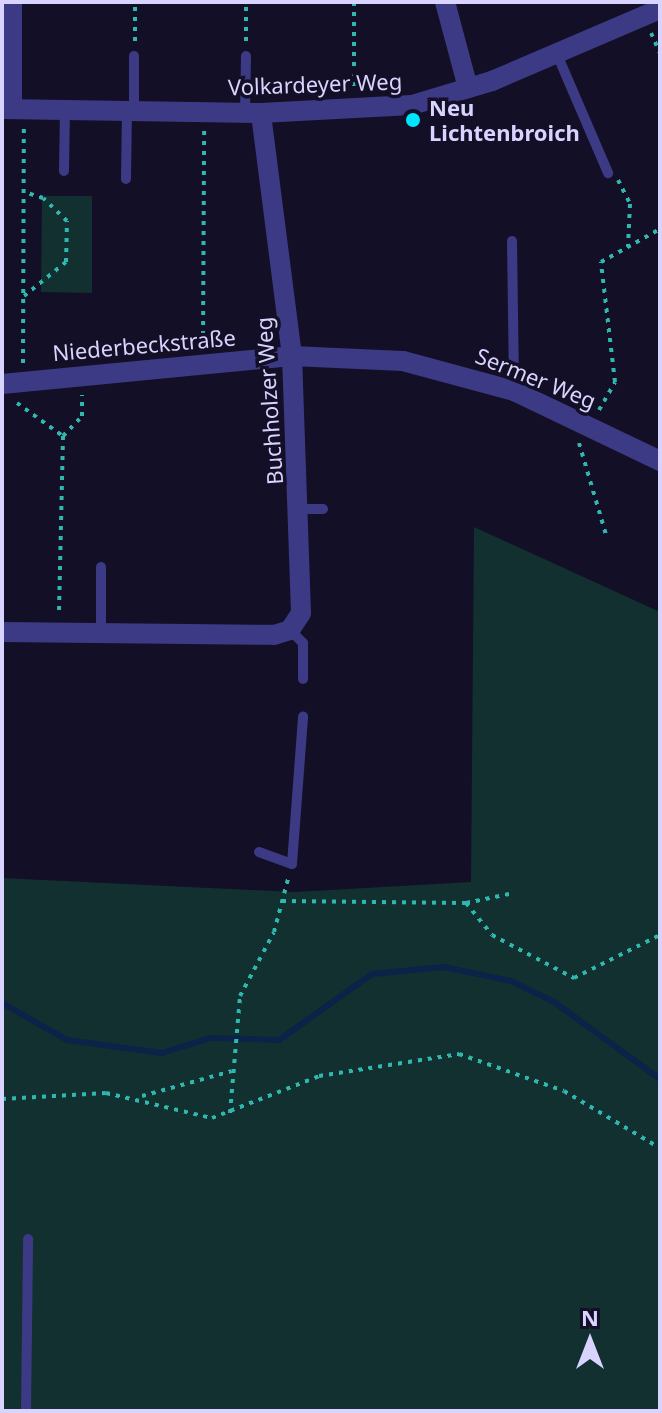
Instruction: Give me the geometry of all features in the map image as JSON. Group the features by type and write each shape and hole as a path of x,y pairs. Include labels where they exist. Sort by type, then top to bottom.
{"street":[{"path":"12,2 12,109"},
{"path":"445,2 468,88"},
{"name":"Volkardeyer Weg","path":"12,109 253,113 412,105 468,88 660,9"},
{"name":"Buchholzer Weg","path":"253,113 292,356 301,509 301,613 290,630"},
{"name":"Niederbeckstraße","path":"12,383 292,356"},
{"name":"Sermer Weg","path":"292,356 403,361 514,391 660,461"},
{"path":"2,632 101,633 178,626 290,630"}],"lane":[{"path":"556,52 608,173"},
{"path":"126,179 134,56"},
{"path":"246,56 253,113"},
{"path":"64,171 65,109"},
{"path":"512,241 514,391"},
{"path":"301,509 323,509"},
{"path":"101,567 101,633"},
{"path":"290,630 303,643 303,679"},
{"path":"259,852 292,864 303,716"},
{"path":"26,1411 28,1239"}],"path":[{"path":"134,56 135,2"},
{"path":"246,2 246,56"},
{"path":"354,2 354,110"},
{"path":"12,109 24,192 23,296 12,383"},
{"path":"203,363 204,112"},
{"path":"608,173 630,204 628,247"},
{"path":"23,296 66,262 67,221 43,198 24,192"},
{"path":"606,535 577,436 615,382 601,262 660,229"},
{"path":"59,633 63,436 82,416 82,374"},
{"path":"14,401 63,436"},
{"path":"230,1113 233,1024 282,901 292,864"},
{"path":"282,901 466,903 509,894"},
{"path":"466,903 492,935 574,978 660,935"},
{"path":"142,1096 192,1116 230,1113 319,1076 459,1054 564,1091 660,1148"},
{"path":"2,1099 142,1096 232,1071"}],"green space":[{"path":"42,196 92,196 92,293 41,292"},
{"path":"474,527 660,612 660,1411 2,1411 2,878 295,892 471,882"}],"waterway":[{"path":"2,1003 67,1040 162,1053 210,1038 279,1040 372,974 444,967 511,981 554,1002 660,1079"}],"place":[{"name":"Neu Lichtenbroich","path":"413,120"}]}
